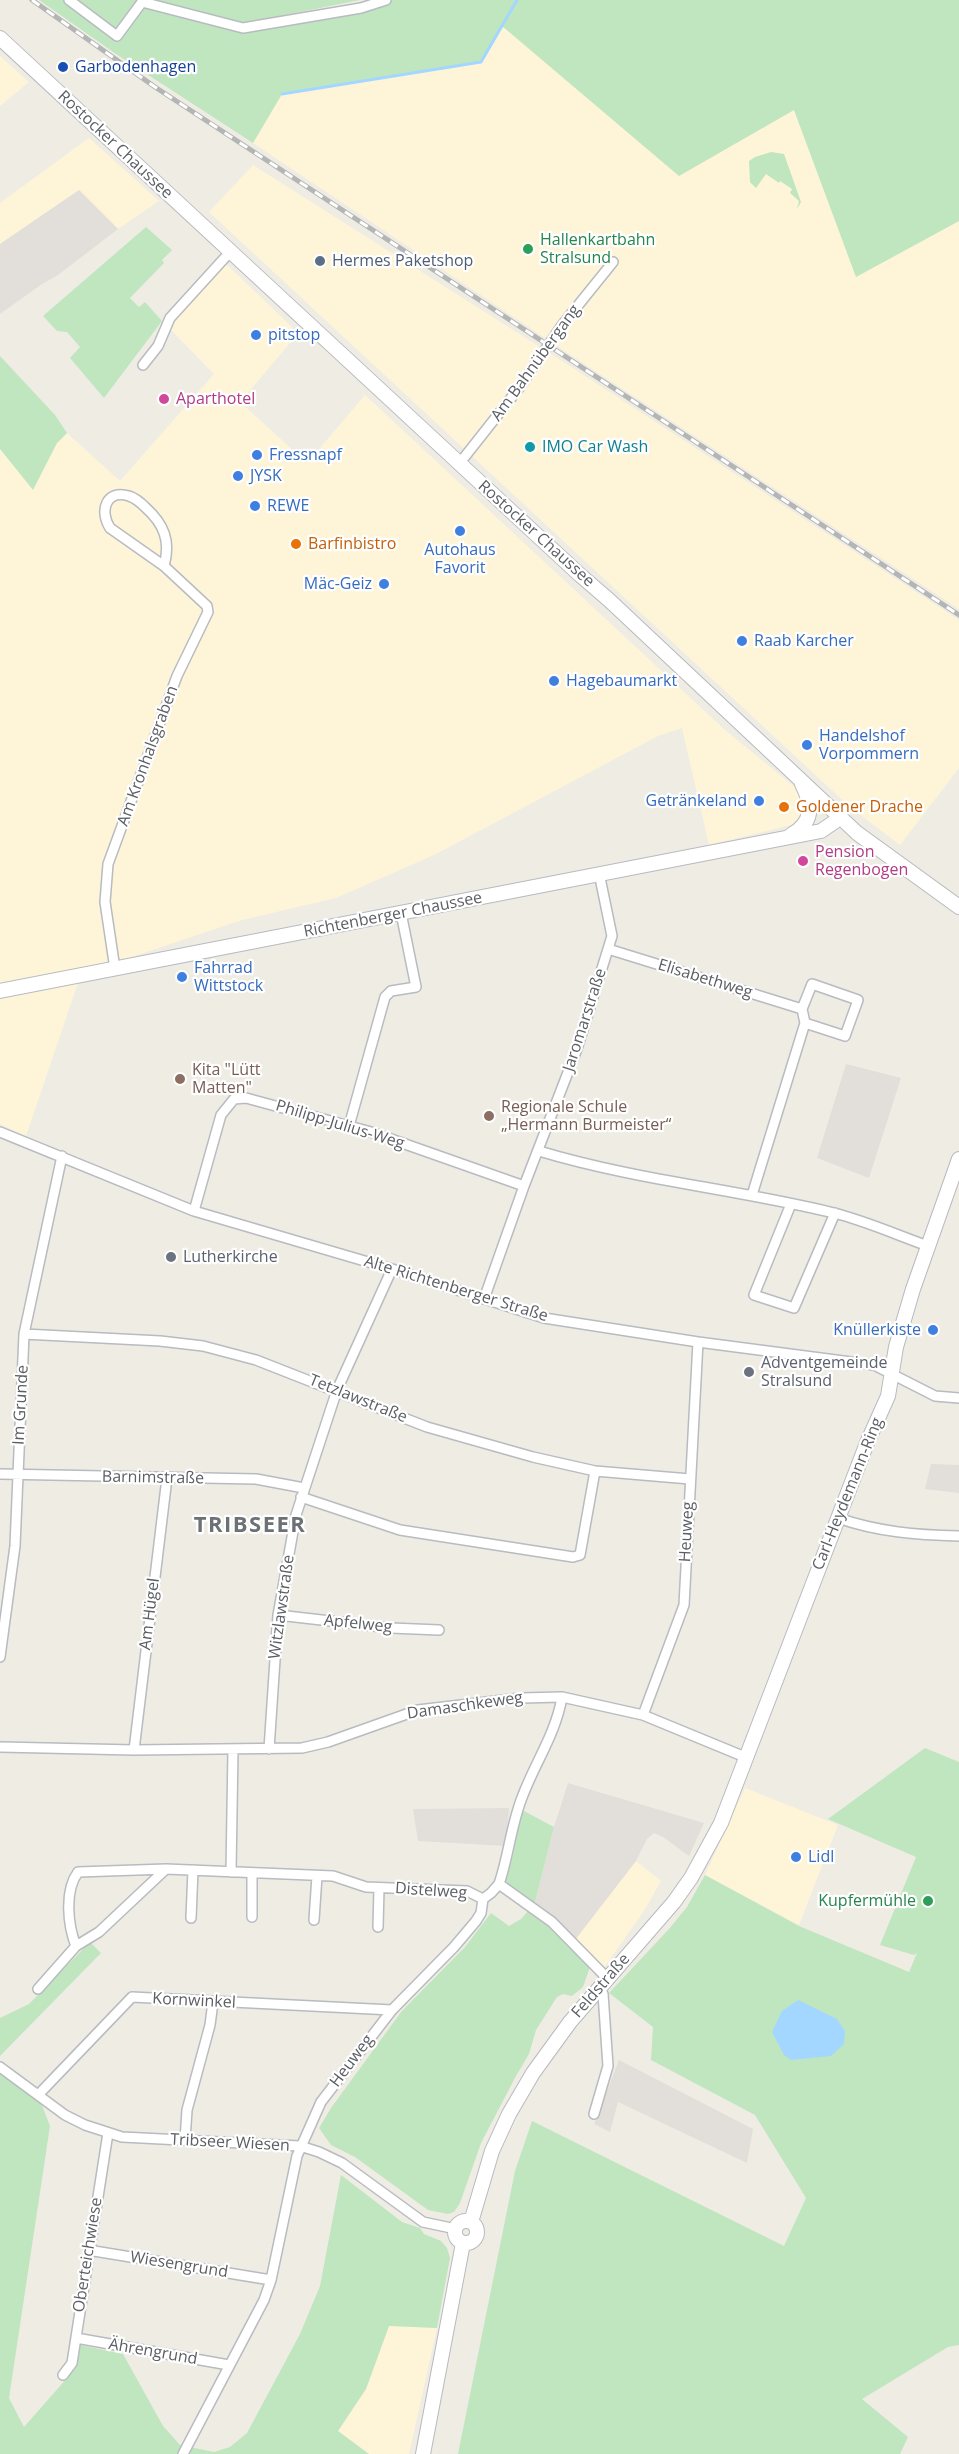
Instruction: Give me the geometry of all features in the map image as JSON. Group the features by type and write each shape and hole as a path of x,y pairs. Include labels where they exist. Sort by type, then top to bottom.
{"main road":[{"name":"Rostocker Chaussee","path":"0,38 796,774 840,818 873,846 959,908"},
{"path":"786,837 802,827 810,814 808,796 796,774"},
{"name":"Richtenberger Chaussee","path":"0,991 821,831 840,818"},
{"name":"Carl-Heydemann-Ring","path":"745,1757 867,1443 888,1396 896,1347 959,1159"},
{"name":"Feldstraße","path":"423,2454 463,2243 471,2243 478,2235 477,2227 471,2222 492,2151 509,2114 550,2048 602,1983 674,1902 691,1878 721,1823 745,1757"},
{"path":"463,2243 458,2239 456,2229 460,2223 471,2222"}],"street":[{"path":"69,0 117,36 142,2 243,28 361,8 386,0"},
{"path":"143,365 158,346 170,318 230,252"},
{"name":"Am Bahnübergang","path":"459,464 519,388 563,324 613,262"},
{"name":"Am Kronhalsgraben","path":"115,969 105,902 108,864 177,676 208,612 207,606 164,566 110,528 104,519 104,510 111,498 119,495 128,496 138,501 164,528 167,542 164,566"},
{"name":"Jaromarstraße","path":"484,1299 524,1186 577,1049 612,936 599,873"},
{"path":"349,1126 385,997 392,991 416,987 401,913"},
{"name":"Elisabethweg","path":"608,949 802,1009"},
{"path":"752,1195 805,1023 802,1009 812,984 858,999 845,1036 805,1023"},
{"name":"Philipp-Julius-Weg","path":"194,1210 221,1115 234,1100 246,1098 349,1126 524,1186"},
{"name":"Alte Richtenberger Straße","path":"0,1132 194,1210 392,1269 544,1318 698,1342 874,1365 935,1396 959,1398"},
{"path":"539,1151 587,1165 752,1195 835,1213 928,1246"},
{"name":"Im Grunde","path":"0,1657 15,1546 24,1334 62,1156"},
{"path":"791,1204 754,1295 794,1308 835,1213"},
{"name":"Witzlawstraße","path":"269,1749 278,1615 303,1493 337,1390 392,1269"},
{"name":"Tetzlawstraße","path":"24,1334 160,1341 203,1346 256,1360 427,1427 533,1457 595,1471 690,1479"},
{"name":"Heuweg","path":"643,1715 684,1605 698,1342"},
{"name":"Barnimstraße","path":"0,1474 256,1479 303,1493 400,1530 573,1557 580,1555 595,1471"},
{"name":"Am Hügel","path":"134,1750 167,1478"},
{"path":"838,1518 886,1531 914,1535 959,1536"},
{"name":"Apfelweg","path":"278,1615 391,1628 439,1630"},
{"path":"562,1697 559,1716 551,1737 518,1808 499,1884 552,1922 602,1983 608,2066 594,2114"},
{"name":"Damaschkeweg","path":"0,1747 134,1750 302,1748 328,1742 418,1710 521,1698 562,1697 643,1715 745,1757"},
{"path":"231,1872 233,1749"},
{"path":"38,1989 76,1946 99,1932 166,1869"},
{"name":"Distelweg","path":"76,1946 70,1932 69,1913 70,1894 74,1877 78,1872 166,1869 333,1876 366,1887 467,1891 483,1899"},
{"path":"191,1918 194,1870"},
{"path":"252,1873 252,1917"},
{"path":"314,1920 317,1876"},
{"name":"Heuweg","path":"183,2454 264,2300 271,2280 284,2207 300,2146 321,2102 392,2010 466,1934 481,1913 483,1899 499,1884"},
{"name":"Distelweg","path":"378,1927 379,1888"},
{"name":"Kornwinkel","path":"38,2095 132,1997 392,2010"},
{"path":"185,2140 187,2110 210,2025 213,2002"},
{"name":"Tribseer Wiesen","path":"0,2067 64,2115 122,2137 300,2146 319,2152 342,2163 423,2222 456,2229"},
{"name":"Oberteichwiese","path":"63,2375 72,2363 108,2133"},
{"name":"Wiesengrund","path":"88,2250 271,2280"},
{"name":"Ährengrund","path":"76,2338 229,2365"}],"shaded area":[{"path":"502,25 679,176 794,110 856,277 959,221 959,609 557,346 253,143 282,94 481,62"},
{"path":"0,56 29,82 0,106"},
{"path":"89,138 159,201 118,229 79,190 0,244 0,203"},
{"path":"253,165 562,361 959,620 959,768 900,845 850,807 209,212"},
{"path":"79,190 118,229 58,275 0,314 0,244"},
{"path":"225,263 290,325 297,335 240,402 307,463 365,395 725,730 797,789 802,803 799,823 709,845 682,728 658,736 434,855 336,898 242,920 81,974 26,1136 0,1124 0,449 33,489 57,443 67,433 120,481 214,374 170,329"},
{"path":"846,1064 901,1078 869,1178 817,1158"},
{"path":"931,1464 959,1465 959,1493 925,1489"},
{"path":"568,1783 704,1823 689,1856 654,1833 647,1839 636,1861 575,1940 534,1906"},
{"path":"745,1788 838,1825 799,1925 705,1875"},
{"path":"509,1808 506,1846 418,1841 413,1809"},
{"path":"636,1861 661,1881 644,1911 603,1969 575,1940"},
{"path":"619,2060 753,2129 747,2163 618,2102 610,2132 594,2124"},
{"path":"389,2326 437,2328 409,2454 369,2454 338,2431 366,2389"}],"green space":[{"path":"39,0 360,0 265,19 269,28 386,0 959,0 959,221 856,277 794,110 679,176 502,26 481,62 282,94 253,143 116,54"},
{"path":"771,152 784,154 801,202 797,209 799,201 790,193 792,189 780,181 779,183 766,174 756,188 750,182 749,161"},
{"path":"146,227 172,250 162,260 164,263 130,298 139,307 145,302 162,321 104,398 70,358 80,347 67,332 57,331 43,316"},
{"path":"0,356 55,415 67,433 57,443 33,490 0,449"},
{"path":"925,1748 959,1762 959,2345 948,2347 862,2399 908,2437 900,2454 458,2454 515,2171 532,2121 784,2246 806,2198 755,2115 651,2060 653,2027 609,1993 687,1907 705,1875 799,1926 909,1972 917,1953 914,1955 880,1945 916,1857 828,1819"},
{"path":"522,1810 554,1827 534,1906 507,1885 505,1880 513,1855"},
{"path":"529,1910 571,1945 590,1967 583,1987 572,1996 563,1994 557,1997 536,2030 529,2054 481,2143 460,2203 454,2212 448,2214 428,2210 355,2157 331,2145 319,2128 401,2012 465,1947 491,1913 509,1926 521,1919"},
{"path":"90,1942 101,1953 0,2056 0,2018 29,2004"},
{"path":"0,2067 38,2095 50,2126 9,2398 24,2427 75,2369 80,2345 123,2354 163,2426 180,2445 214,2452 230,2447 247,2433 300,2334 320,2286 341,2175 402,2222 420,2228 424,2234 441,2241 447,2248 450,2258 437,2328 389,2326 366,2389 338,2431 369,2454 0,2454"}],"water":[{"path":"798,2000 837,2019 845,2031 844,2044 831,2056 791,2060 784,2055 772,2032 782,2011"}],"waterway":[{"path":"282,94 481,62 517,0"}],"railway":[{"path":"32,0 155,87 959,615"}],"place":[{"name":"Garbodenhagen","path":"63,67"},
{"name":"Hallenkartbahn Stralsund","path":"528,249"},
{"name":"Hermes Paketshop","path":"320,261"},
{"name":"pitstop","path":"256,335"},
{"name":"Aparthotel","path":"164,399"},
{"name":"IMO Car Wash","path":"530,447"},
{"name":"Fressnapf","path":"257,455"},
{"name":"JYSK","path":"238,476"},
{"name":"REWE","path":"255,506"},
{"name":"Autohaus Favorit","path":"460,531"},
{"name":"Barfinbistro","path":"296,544"},
{"name":"Mäc-Geiz","path":"384,584"},
{"name":"Raab Karcher","path":"742,641"},
{"name":"Hagebaumarkt","path":"554,681"},
{"name":"Handelshof Vorpommern","path":"807,745"},
{"name":"Getränkeland","path":"759,801"},
{"name":"Goldener Drache","path":"784,807"},
{"name":"Pension Regenbogen","path":"803,861"},
{"name":"Fahrrad Wittstock","path":"182,977"},
{"name":"Kita \"Lütt Matten\"","path":"180,1079"},
{"name":"Regionale Schule „Hermann Burmeister“","path":"489,1116"},
{"name":"Lutherkirche","path":"171,1257"},
{"name":"Knüllerkiste","path":"933,1330"},
{"name":"Adventgemeinde Stralsund","path":"749,1372"},
{"name":"Lidl","path":"796,1857"},
{"name":"Kupfermühle","path":"928,1901"}],"district":[{"name":"TRIBSEER","path":"250,1526"}]}
